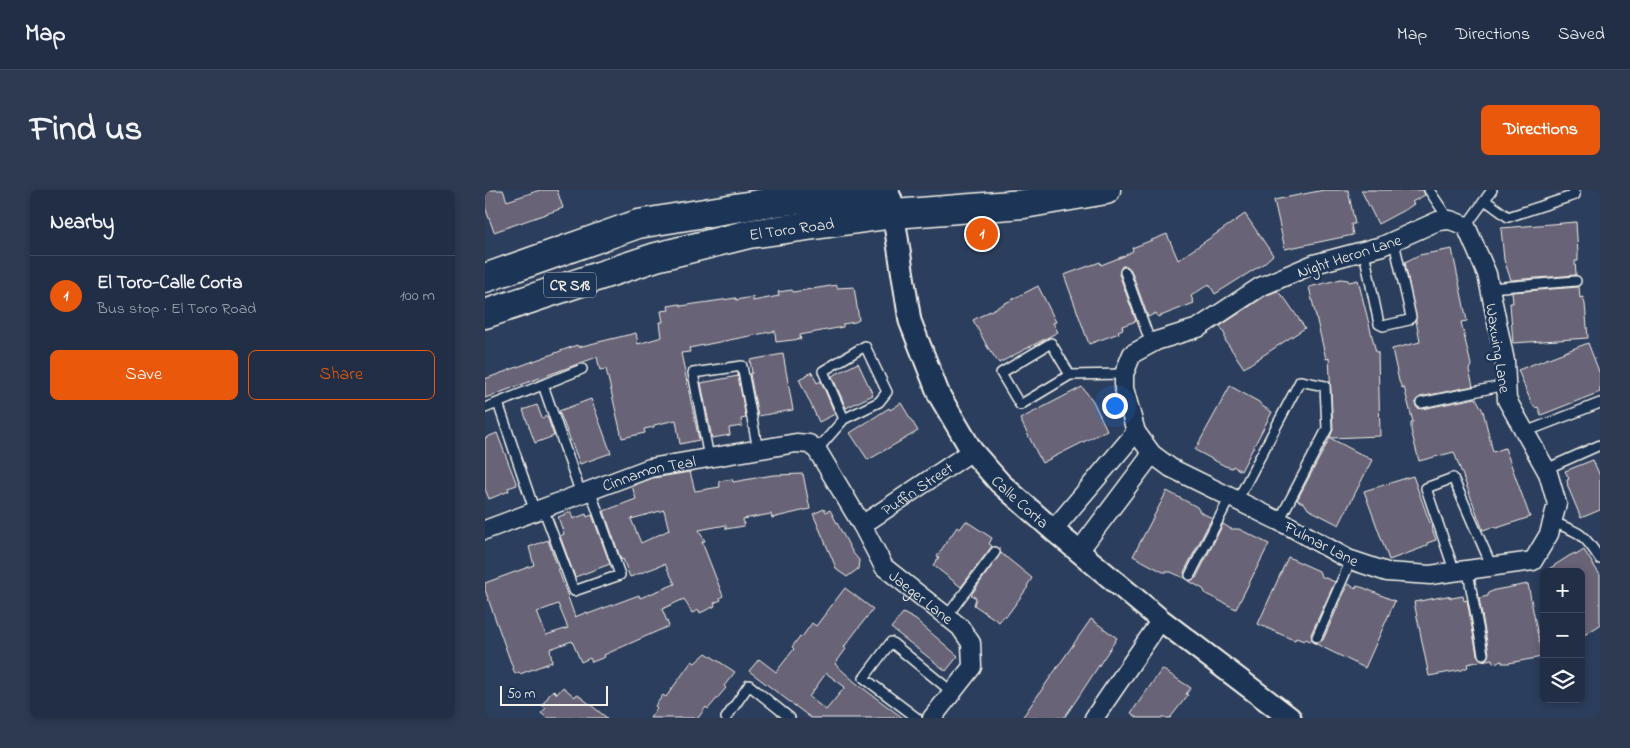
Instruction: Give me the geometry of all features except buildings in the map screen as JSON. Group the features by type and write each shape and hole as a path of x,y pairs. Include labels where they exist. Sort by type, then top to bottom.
{"main road":[{"name":"El Toro Road","path":"485,278 638,224 765,203 889,198 1024,204 1106,190"},
{"name":"El Toro Road","path":"485,314 656,257 889,198"}],"street":[{"name":"Calle Corta","path":"889,198 910,321 939,395 972,451 1000,483 1053,530 1161,620 1290,718"},
{"name":"Night Heron Lane","path":"1124,374 1132,354 1151,344 1198,328 1260,287 1314,264 1394,242 1438,221 1457,223"},
{"name":"Waxwing Lane","path":"1457,223 1473,242 1490,288 1505,361 1507,400 1546,469 1557,504"},
{"path":"1079,551 1152,454 1136,432 1124,388 1124,374"},
{"path":"1053,530 1136,432"},
{"name":"Cinnamon Teal","path":"485,530 651,468 796,443 809,444 817,450"},
{"name":"Jaeger Lane","path":"817,450 862,525 884,567 960,627 971,643 972,667 953,692"},
{"name":"Puffin Street","path":"862,525 972,451"},
{"name":"Fulmar Lane","path":"1152,454 1171,468 1279,521 1351,560 1387,572 1430,575 1533,561 1549,534 1557,504"},
{"path":"1113,459 1133,478"},
{"path":"1094,718 1161,620"},
{"path":"932,718 953,692"}],"lane":[{"path":"1429,190 1457,223 1485,200 1492,190"},
{"path":"1485,200 1509,218 1575,195 1573,190"},
{"path":"1363,252 1379,324 1383,326 1409,320 1411,317 1394,242"},
{"path":"1125,272 1151,344"},
{"path":"1490,288 1576,281"},
{"path":"1070,375 1051,343 1001,373 1020,405 1070,375 1124,374"},
{"path":"817,450 844,419 879,402 887,392 865,346 823,371 844,419"},
{"path":"709,458 693,373 742,366 758,450"},
{"path":"485,408 582,369"},
{"path":"1190,575 1300,381 1325,386 1327,429 1279,521"},
{"path":"498,403 539,510 574,591 620,575 543,385"},
{"path":"1421,403 1506,385"},
{"path":"1525,432 1600,403"},
{"path":"1546,469 1600,444"},
{"path":"1483,654 1462,572 1426,488 1453,478 1493,567"},
{"path":"1553,522 1574,529 1586,538 1600,559"},
{"path":"947,616 995,552"},
{"path":"1317,637 1351,560"},
{"path":"917,718 864,678 891,642 953,692"},
{"path":"726,718 749,686 790,718"}],"place":[{"name":"El Toro-Calle Corta","path":"982,234"}]}
